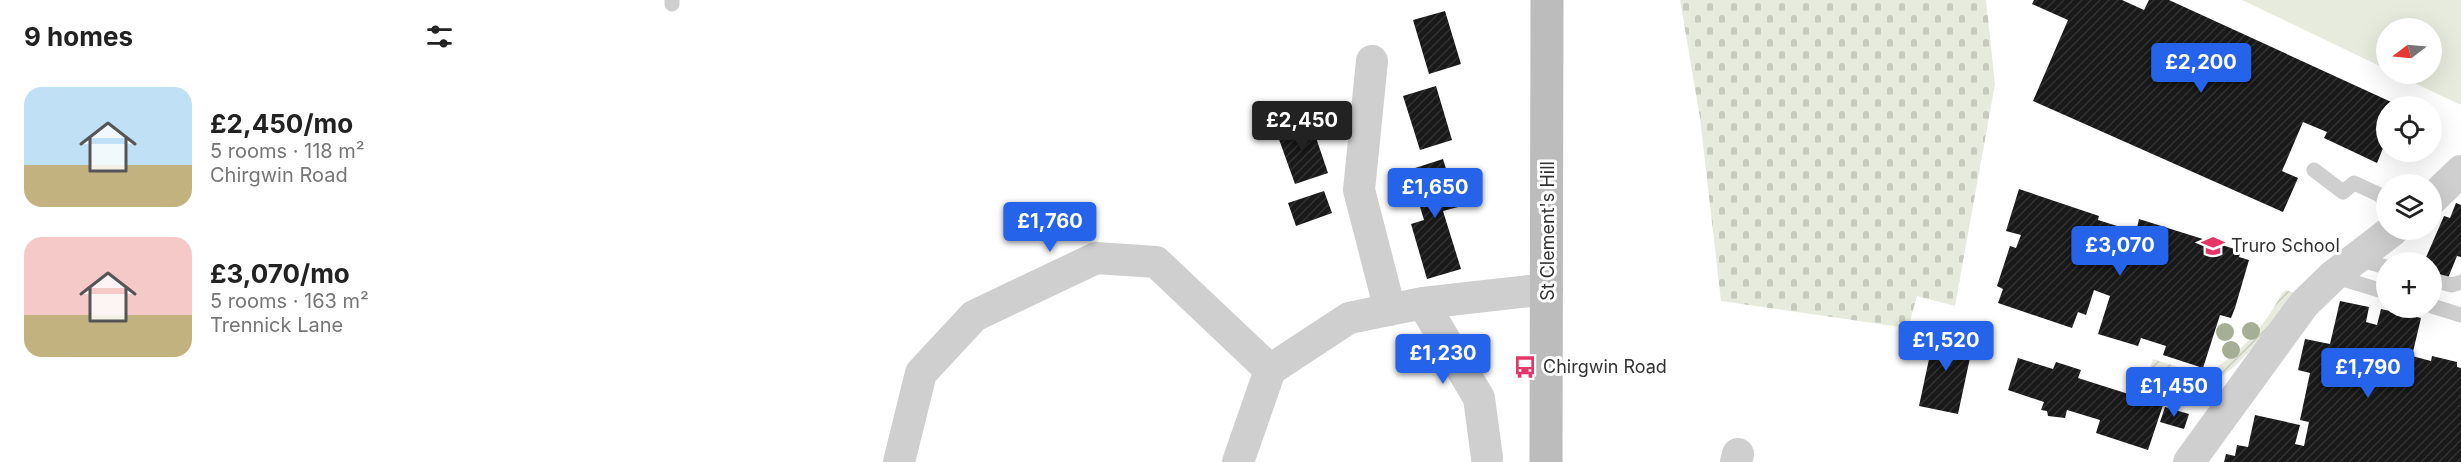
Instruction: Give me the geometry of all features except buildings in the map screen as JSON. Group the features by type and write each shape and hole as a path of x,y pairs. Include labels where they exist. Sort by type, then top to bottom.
{"street":[{"name":"St Clement's Hill","path":"1546,462 1547,0"},
{"path":"1371,61 1359,190 1390,310"},
{"path":"2442,190 2461,171"},
{"path":"2189,462 2304,304 2359,267 2384,240"},
{"path":"899,462 921,374 974,316 1096,258 1156,262 1270,370"},
{"path":"1238,462 1270,370 1349,318 1424,303 1547,289"},
{"path":"1424,303 1479,398 1487,458"}],"lane":[{"path":"2314,170 2343,192 2354,183 2376,193"},
{"path":"2359,267 2376,283"},
{"path":"2442,282 2452,285 2461,282"},
{"path":"2442,309 2461,315"}],"green space":[{"path":"1680,0 1986,0 1995,84 1955,306 1917,296 1908,328 1721,301 1700,118"},
{"path":"2242,0 2461,0 2461,105 2416,84 2442,84 2442,18 2376,18 2376,64"},
{"path":"2286,290 2292,292 2293,296 2249,351 2221,376 2207,384 2193,387 2182,386 2148,375 2153,359 2204,375 2217,367 2249,340"}],"place":[{"name":"Truro School","path":"2213,246"},
{"name":"Chirgwin Road","path":"1525,367"}]}
